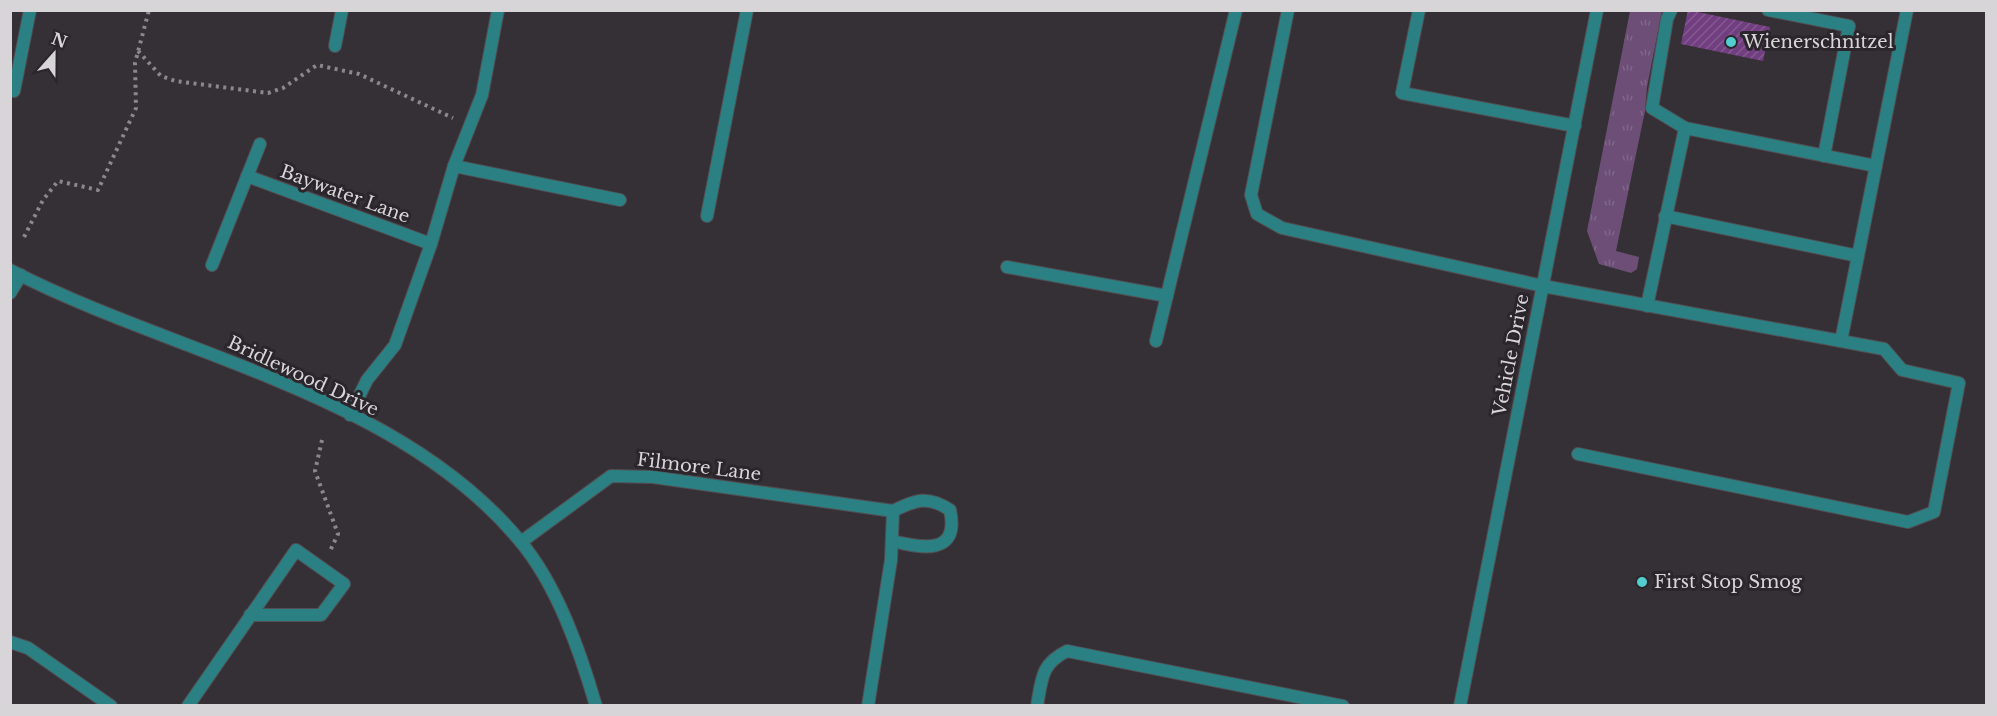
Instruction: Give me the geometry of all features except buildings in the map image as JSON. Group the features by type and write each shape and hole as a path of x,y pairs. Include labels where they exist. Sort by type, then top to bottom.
{"street":[{"path":"14,91 30,10"},
{"path":"335,46 342,10"},
{"path":"350,415 367,380 394,345 431,244 454,166 482,95 498,10"},
{"path":"707,216 747,10"},
{"path":"1156,341 1236,10"},
{"path":"1288,10 1251,195 1257,214 1282,228 1543,286 1884,349 1902,370 1959,383 1934,512 1908,522 1578,454"},
{"path":"1419,10 1402,93 1575,126"},
{"name":"Vehicle Drive","path":"1460,705 1597,10"},
{"path":"1671,10 1667,19 1652,108 1685,128 1876,166"},
{"path":"1768,10 1849,26 1824,156"},
{"path":"1841,341 1907,10"},
{"path":"1647,306 1685,128"},
{"path":"212,265 260,144"},
{"path":"454,166 620,200"},
{"name":"Baywater Lane","path":"247,176 431,244"},
{"path":"1665,216 1858,256"},
{"path":"1007,267 1167,296"},
{"path":"10,293 16,272"},
{"name":"Bridlewood Drive","path":"16,272 99,311 307,394 350,415 428,460 475,495 521,542 558,601 576,643 596,705"},
{"name":"Filmore Lane","path":"521,542 611,476 653,477 893,511 909,502 932,500 950,510 952,523 949,537 939,545 923,547 892,541"},
{"path":"868,705 891,560 893,511"},
{"path":"188,705 250,615 297,550 344,584 321,615 250,615"},
{"path":"10,642 28,648 111,705"},
{"path":"1036,705 1041,682 1050,660 1067,651 1343,705"}],"path":[{"path":"24,237 43,200 58,181 98,190 136,108 135,63 149,10"},
{"path":"138,51 161,76 175,81 268,93 283,88 317,65 359,74 470,126"},
{"path":"320,567 338,534 315,471 322,440"}],"green space":[{"path":"1630,11 1662,11 1647,87 1645,111 1616,251 1639,257 1637,269 1631,273 1599,264 1587,231"}],"place":[{"name":"Wienerschnitzel","path":"1731,42"},
{"name":"First Stop Smog","path":"1642,582"}]}
